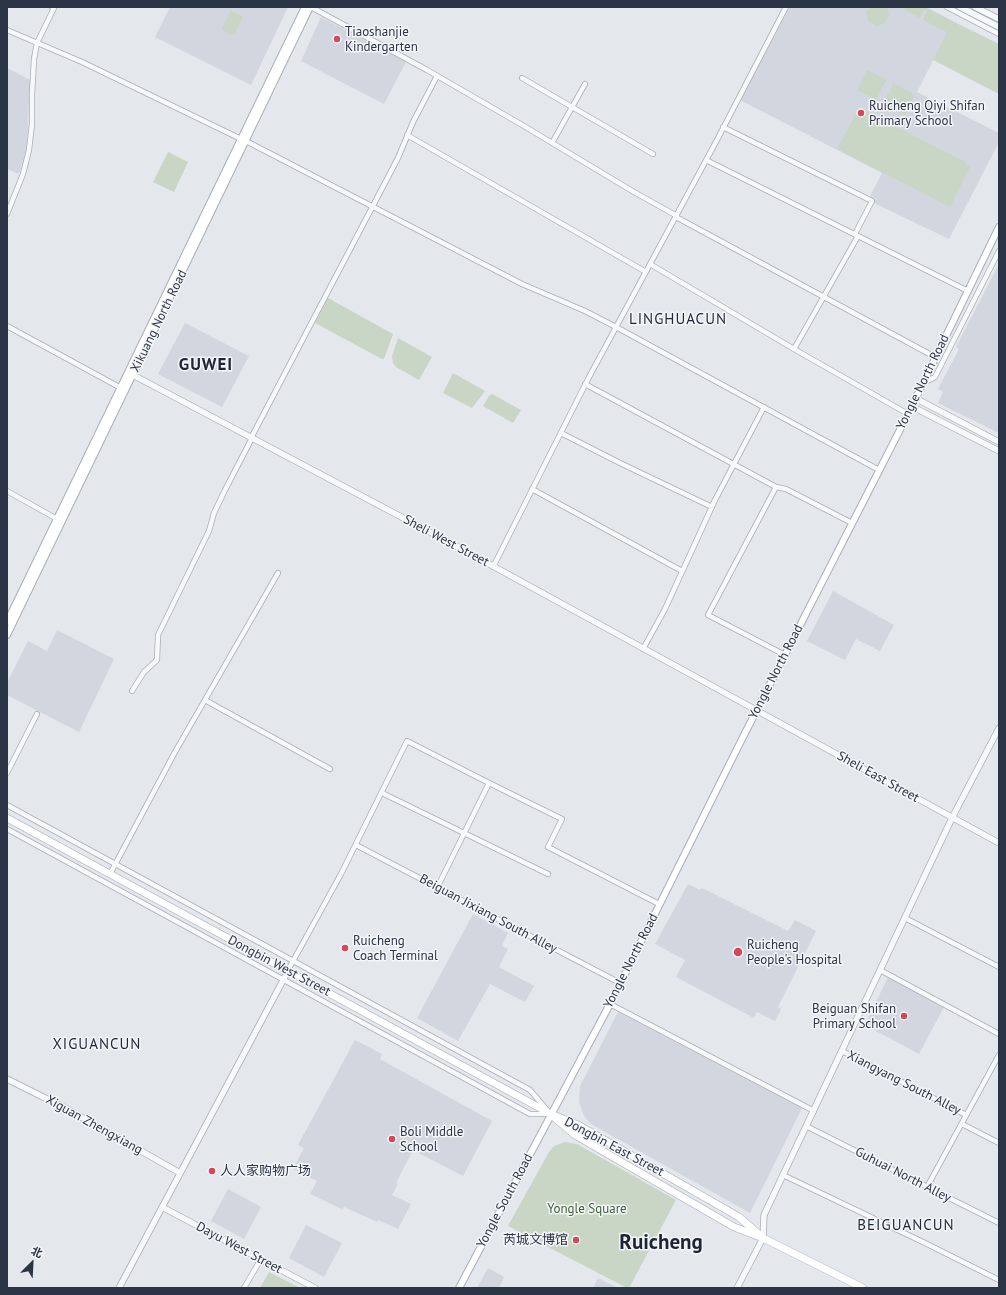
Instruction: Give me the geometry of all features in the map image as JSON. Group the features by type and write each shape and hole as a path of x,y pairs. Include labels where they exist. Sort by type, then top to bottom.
{"main road":[{"name":"Xikuang North Road","path":"7,635 133,375 304,7"},
{"name":"Xikuang North Road","path":"7,622 243,140 310,7"},
{"name":"Yongle North Road","path":"551,1114 610,1004 756,711 908,414 999,227"},
{"name":"Dongbin West Street","path":"7,818 551,1114"},
{"name":"Dongbin East Street","path":"551,1114 575,1135 734,1227 763,1238 863,1288"},
{"name":"Dongbin East Street","path":"551,1114 580,1126 739,1217 763,1238"},
{"name":"Yongle South Road","path":"459,1288 551,1114"}],"street":[{"path":"7,214 29,150 32,124 32,94 36,43 54,8 52,7"},
{"path":"310,7 437,76 676,216 935,357"},
{"path":"493,567 585,384 724,127 786,7"},
{"path":"947,7 999,34"},
{"path":"960,7 999,27"},
{"path":"975,7 999,19"},
{"path":"7,30 82,62 243,140 522,284 585,311 879,470"},
{"path":"132,692 144,672 156,660 158,635 209,531 214,513 222,496 398,158 407,135 437,76"},
{"path":"522,78 653,154"},
{"path":"552,143 586,84"},
{"path":"724,127 872,201 856,235 794,349"},
{"path":"407,135 646,272"},
{"path":"706,160 968,291"},
{"path":"923,383 935,377 999,251"},
{"path":"650,264 908,414"},
{"path":"7,326 121,388"},
{"name":"Sheli West Street","path":"133,375 493,567 756,711"},
{"path":"585,384 776,487 786,489 852,523"},
{"path":"915,398 999,442"},
{"path":"911,406 999,451"},
{"path":"643,649 665,609 712,507 764,407"},
{"path":"561,433 712,507"},
{"path":"776,487 708,615 785,655"},
{"path":"532,490 682,571"},
{"path":"7,491 57,519"},
{"path":"110,874 175,752 278,573"},
{"path":"205,700 330,769"},
{"name":"Sheli East Street","path":"756,711 999,843"},
{"path":"7,773 37,714"},
{"path":"738,1288 763,1238 764,1215 952,818 999,728"},
{"path":"119,1288 356,845 408,741 562,819 548,847 659,904"},
{"path":"437,888 489,783"},
{"path":"382,793 548,874"},
{"path":"7,806 530,1090 551,1114"},
{"path":"7,829 530,1114 551,1114"},
{"name":"Beiguan Jixiang South Alley","path":"356,845 620,983"},
{"path":"905,918 999,967"},
{"path":"880,970 999,1034"},
{"path":"610,1004 814,1111"},
{"name":"Xiangyang South Alley","path":"842,1051 966,1115"},
{"path":"927,1187 999,1055"},
{"name":"Xiguan Zhengxiang","path":"7,1079 67,1109 180,1173"},
{"path":"962,1124 999,1143"},
{"name":"Guhuai North Alley","path":"806,1126 999,1223"},
{"path":"783,1175 999,1280"},
{"name":"Dayu West Street","path":"162,1207 315,1288"},
{"path":"244,1288 261,1259"}],"shaded area":[{"path":"170,7 288,7 251,85 155,37"},
{"name":"Ruicheng Qiyi Shifan Primary School","path":"790,7 926,7 953,21 917,92 999,133 999,142 949,239 874,203 876,199 870,196 882,173 740,100"},
{"name":"Tiaoshanjie Kindergarten","path":"321,17 406,62 384,104 301,61"},
{"path":"7,68 30,80 27,147 19,174 7,169"},
{"path":"999,264 999,433 938,403 943,392 938,389 959,349 956,347"},
{"path":"185,323 249,356 222,407 158,374"},
{"path":"833,591 894,625 880,651 856,639 845,660 807,641"},
{"path":"57,630 114,659 79,732 7,695 7,683 28,641 47,651"},
{"name":"Ruicheng People's Hospital","path":"688,884 700,890 702,888 788,931 795,920 816,931 778,1007 781,1009 775,1021 757,1012 754,1018 676,977 685,960 655,944"},
{"path":"473,914 508,933 502,946 508,949 499,967 534,986 525,1002 490,984 458,1041 417,1018"},
{"name":"Beiguan Shifan Primary School","path":"888,977 944,1007 919,1054 865,1025"},
{"path":"618,1012 802,1108 750,1213 591,1124 584,1116 579,1102 580,1086"},
{"name":"Boli Middle School","path":"355,1040 382,1054 380,1059 492,1121 463,1176 413,1150 396,1183 398,1184 392,1195 411,1204 398,1229 378,1220 377,1222 344,1207 342,1209 310,1194 317,1181 293,1169 304,1148 298,1145"},
{"path":"228,1189 261,1207 244,1239 211,1221"},
{"path":"306,1225 342,1243 324,1277 289,1258"},
{"path":"488,1268 504,1277 499,1288 477,1288"},
{"path":"598,1278 618,1288 593,1288"}],"green space":[{"path":"870,7 887,7 889,15 885,23 877,26 869,22 866,13"},
{"path":"904,7 924,7 999,44 999,94 933,60 947,32 923,20 927,11 924,10 920,18 905,10"},
{"path":"231,10 243,17 235,33 230,35 222,30 222,28"},
{"path":"867,70 887,80 881,87 876,100 857,90"},
{"path":"893,83 915,95 905,115 883,104 888,94 891,92"},
{"path":"859,108 966,162 966,164 970,167 950,207 837,149"},
{"path":"168,152 188,162 174,192 153,182"},
{"path":"328,298 393,334 384,359 315,323"},
{"path":"398,338 432,357 419,380 396,367 393,363 392,356"},
{"path":"453,373 485,391 472,408 443,393"},
{"path":"492,394 521,410 513,423 483,406"},
{"name":"Yongle Square","path":"565,1142 577,1144 676,1200 629,1288 508,1226 549,1152 554,1146"},
{"path":"269,1272 300,1288 260,1288"}],"place":[{"name":"Tiaoshanjie Kindergarten","path":"337,39"},
{"name":"Ruicheng Qiyi Shifan Primary School","path":"861,113"},
{"name":"Ruicheng Coach Terminal","path":"345,948"},
{"name":"Ruicheng People's Hospital","path":"738,952"},
{"name":"Beiguan Shifan Primary School","path":"904,1016"},
{"name":"Boli Middle School","path":"392,1139"},
{"name":"人人家购物广场","path":"212,1171"},
{"name":"芮城文博馆","path":"576,1240"}],"district":[{"name":"LINGHUACUN","path":"678,320"},
{"name":"GUWEI","path":"206,365"},
{"name":"XIGUANCUN","path":"97,1045"},
{"name":"BEIGUANCUN","path":"906,1226"},
{"name":"Ruicheng","path":"661,1243"}]}
